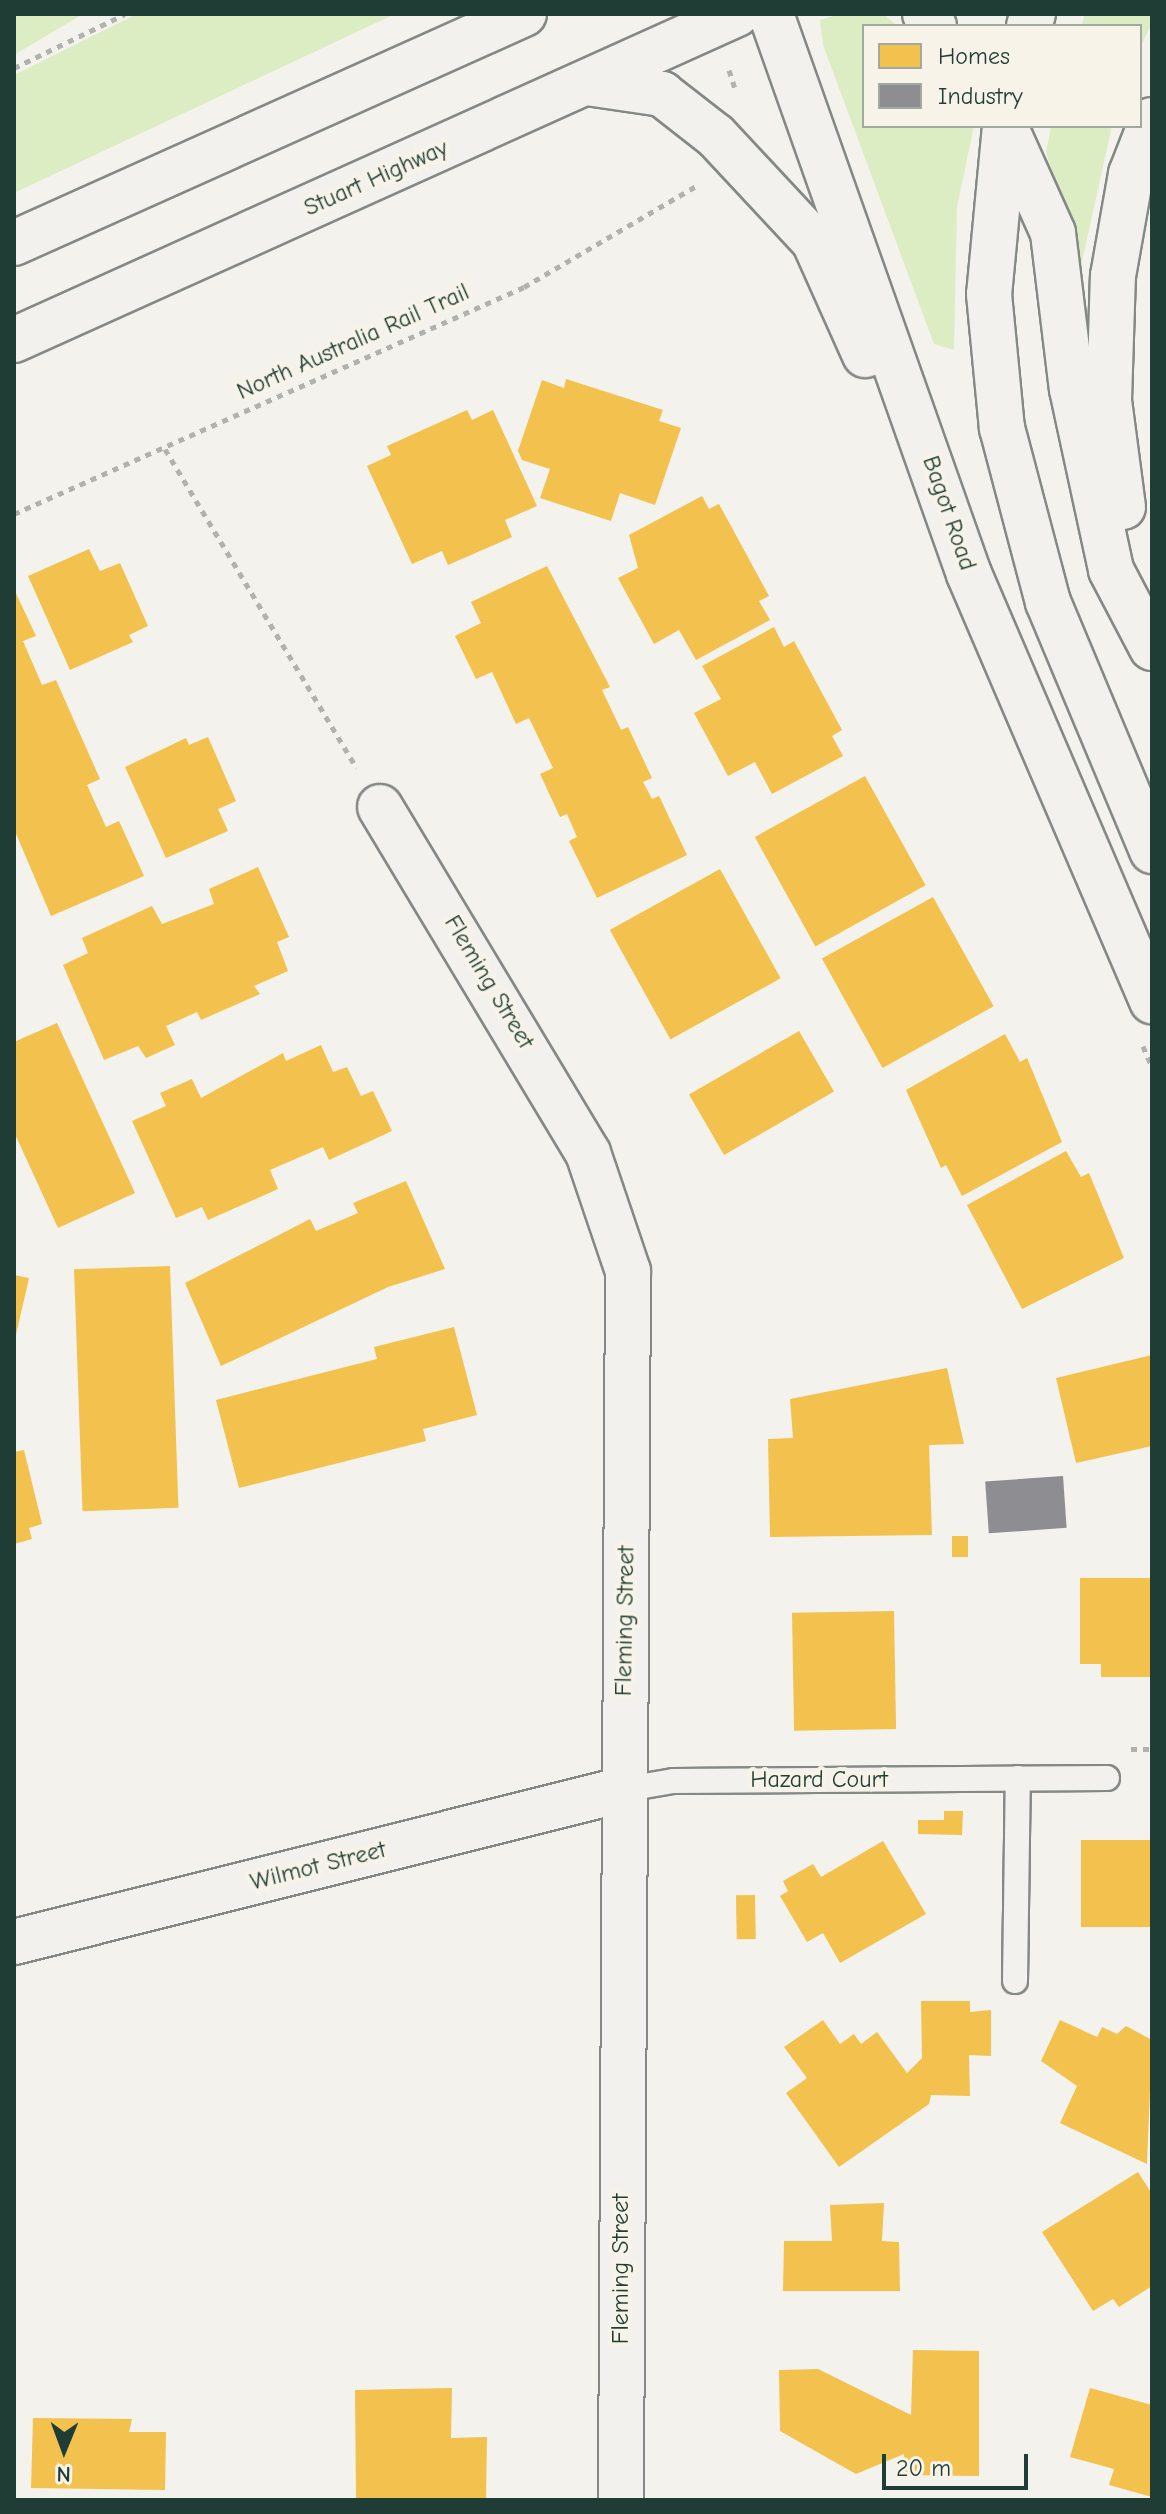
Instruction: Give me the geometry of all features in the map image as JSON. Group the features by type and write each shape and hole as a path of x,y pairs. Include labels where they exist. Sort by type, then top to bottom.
{"main road":[{"path":"14,243 493,23 524,14"},
{"name":"Stuart Highway","path":"14,340 737,14"},
{"name":"Bagot Road","path":"771,14 969,574 1152,1002"},
{"path":"587,83 662,94 692,114 814,241 1016,723 1086,853"},
{"path":"1152,120 1119,227 1109,338 1120,497 1152,605"},
{"path":"1005,128 989,294 1002,428 1048,602 1152,851"},
{"path":"1006,128 1053,233 1072,389 1111,570 1152,648"},
{"name":"Fleming Street","path":"380,807 588,1153 623,1252 631,1350 621,1790 621,2500"},
{"name":"Wilmot Street","path":"14,1942 621,1790"}],"lane":[{"path":"1015,1981 1018,1778"},
{"name":"Hazard Court","path":"621,1790 673,1781 1107,1778"}],"path":[{"path":"14,68 125,14"},
{"name":"North Australia Rail Trail","path":"14,514 524,287 697,185"},
{"path":"165,449 380,807"}],"green space":[{"path":"14,14 83,14 14,55"},
{"path":"137,14 395,14 14,193 14,75"},
{"path":"841,14 883,14 896,24 862,24 862,128 974,128 957,207 954,350 934,344 823,45 820,20"},
{"path":"1085,14 1152,14 1152,22 1142,44 1142,24 1082,24"},
{"path":"1051,128 1112,128 1081,266 1046,152"}],"building: Homes":[{"path":"566,379 663,410 659,421 681,428 655,505 620,493 611,521 540,498 550,469 522,460 518,451 542,380 564,388"},
{"path":"467,410 472,420 493,410 537,506 505,520 512,537 448,565 442,551 412,564 367,466 391,455 387,446"},
{"path":"702,496 709,509 719,504 769,596 759,601 770,620 696,660 679,630 654,644 618,578 638,568 629,535"},
{"path":"89,549 100,571 120,563 148,626 129,635 133,642 70,670 28,576"},
{"path":"547,566 610,687 602,690 621,730 628,727 652,778 643,782 652,799 659,796 687,855 597,898 569,841 577,837 567,814 560,817 540,774 553,768 529,718 516,724 492,672 476,679 455,636 481,623 471,602"},
{"path":"14,589 36,636 23,641 42,685 56,680 100,779 87,785 106,827 119,821 144,876 51,916 14,829"},
{"path":"774,627 784,647 794,641 842,730 832,736 843,756 772,794 755,762 728,776 694,713 721,699 702,666"},
{"path":"208,737 236,801 218,809 228,831 166,858 125,767 186,738 189,745"},
{"path":"865,776 926,885 815,946 755,837"},
{"path":"258,867 289,937 277,942 288,971 254,986 260,994 201,1020 197,1012 166,1026 175,1045 146,1058 138,1046 104,1060 63,965 88,953 82,938 152,906 162,924 214,904 209,889"},
{"path":"720,869 781,978 670,1039 610,930"},
{"path":"933,897 994,1006 883,1068 822,959"},
{"path":"57,1023 135,1193 58,1228 14,1132 14,1042"},
{"path":"799,1031 834,1092 724,1155 689,1094"},
{"path":"1005,1034 1020,1062 1027,1058 1062,1142 962,1196 946,1165 941,1168 906,1090"},
{"path":"321,1045 333,1072 347,1067 361,1096 373,1091 392,1131 329,1160 323,1147 270,1170 278,1189 208,1220 202,1207 176,1218 132,1121 166,1106 160,1093 192,1079 201,1098 283,1053 286,1061"},
{"path":"1066,1151 1081,1177 1089,1173 1124,1258 1022,1309 967,1205"},
{"path":"406,1181 445,1269 388,1287 221,1366 185,1283 310,1219 316,1231 358,1213 353,1203"},
{"path":"170,1266 178,1508 83,1511 74,1269"},
{"path":"14,1275 29,1278 15,1339 14,1338"},
{"path":"454,1327 477,1415 423,1429 426,1441 239,1488 216,1400 377,1359 374,1347"},
{"path":"1152,1355 1152,1446 1076,1463 1056,1378"},
{"path":"947,1368 964,1444 929,1445 932,1535 770,1537 768,1439 793,1438 790,1399"},
{"path":"24,1450 42,1524 29,1528 32,1539 14,1544 14,1452"},
{"path":"952,1536 968,1536 968,1557 952,1557"},
{"path":"1080,1578 1152,1578 1152,1677 1101,1677 1101,1664 1080,1664"},
{"path":"894,1611 896,1729 794,1731 792,1613"},
{"path":"944,1811 963,1811 962,1835 918,1834 918,1820 944,1820"},
{"path":"1081,1840 1152,1840 1152,1927 1081,1927"},
{"path":"883,1841 926,1914 840,1963 823,1933 807,1942 780,1896 788,1891 783,1881 813,1864 821,1877"},
{"path":"736,1895 755,1895 756,1939 737,1939"},
{"path":"921,2001 970,2001 970,2012 991,2010 991,2056 969,2055 970,2096 931,2095 929,2104 839,2167 786,2093 807,2078 784,2047 823,2020 840,2044 854,2034 861,2044 877,2032 907,2073 922,2058"},
{"path":"1060,2020 1097,2037 1102,2027 1117,2034 1126,2026 1152,2040 1147,2164 1060,2123 1077,2086 1041,2061"},
{"path":"1138,2172 1152,2194 1152,2286 1119,2307 1113,2299 1093,2311 1042,2232"},
{"path":"884,2203 882,2241 899,2242 900,2291 783,2291 784,2241 832,2241 830,2205"},
{"path":"913,2350 979,2351 979,2476 904,2475 904,2454 856,2474 780,2431 779,2370 818,2369 911,2415"},
{"path":"452,2388 451,2438 487,2437 486,2500 356,2500 355,2390"},
{"path":"1090,2388 1152,2405 1152,2497 1109,2485 1114,2469 1070,2457"},
{"path":"33,2418 132,2419 129,2432 166,2432 165,2490 31,2488"}],"building: Industry":[{"path":"1063,1476 1067,1528 989,1533 985,1481"}]}
